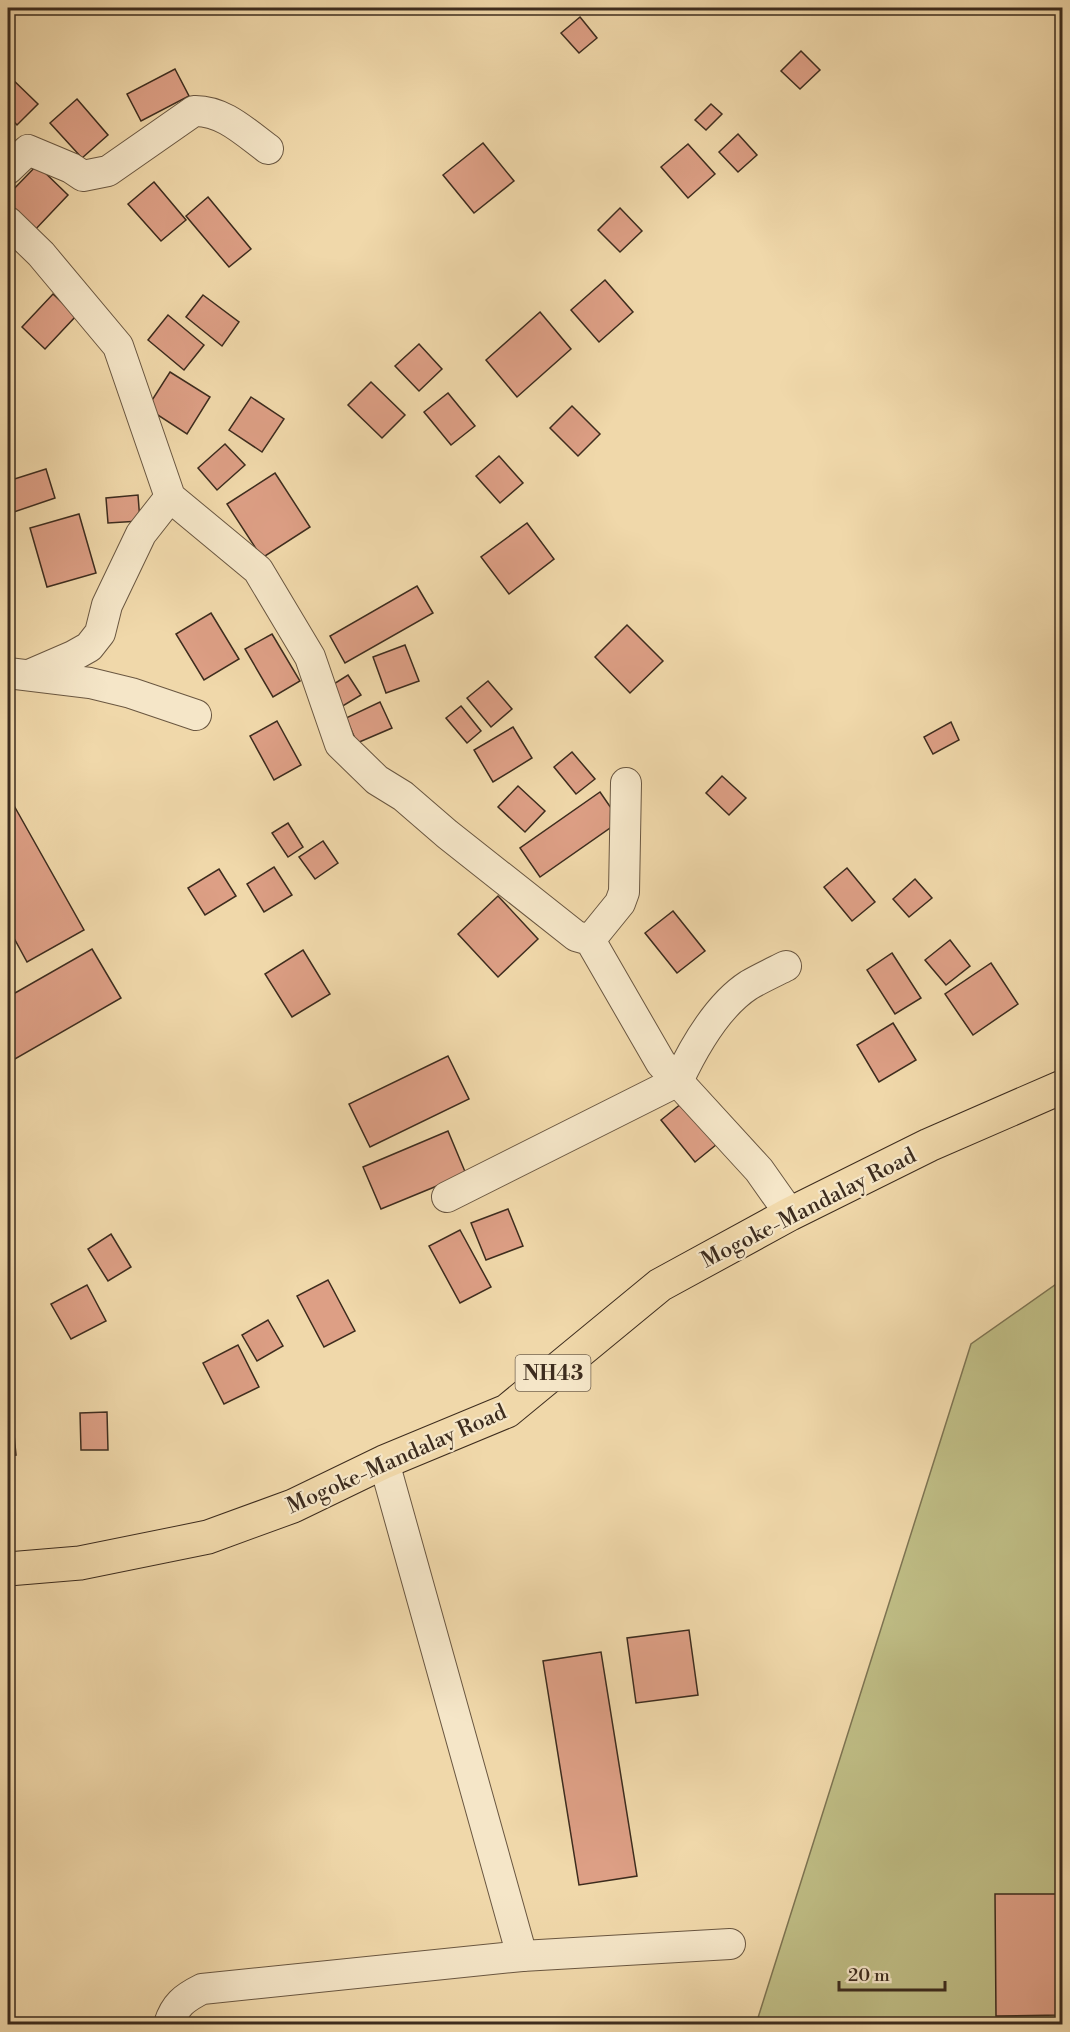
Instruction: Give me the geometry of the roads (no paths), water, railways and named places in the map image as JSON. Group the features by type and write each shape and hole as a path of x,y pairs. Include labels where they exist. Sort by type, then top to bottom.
{"highway":[{"name":"Mogoke-Mandalay Road","path":"8,1569 80,1563 208,1537 293,1506 384,1462 507,1411 660,1285 790,1214 928,1145 1062,1087"}],"street":[{"path":"8,169 28,150 71,168 83,176 108,171 194,111 205,111 222,116 268,149"},
{"path":"8,222 41,254 118,346 170,497 258,570 310,657 340,744 377,780 403,796 447,834 576,936 590,940 661,1063 759,1170 790,1214"},
{"path":"18,674 73,656 89,646 100,633 107,605 141,534 170,497"},
{"path":"18,674 100,685 196,714"},
{"path":"590,940 620,903 624,892 626,783"},
{"path":"447,1197 678,1081 690,1054 731,1001 747,986 786,966"},
{"path":"384,1462 522,1956"},
{"path":"169,2025 173,2011 183,1999 202,1989 522,1956 730,1944"}]}
